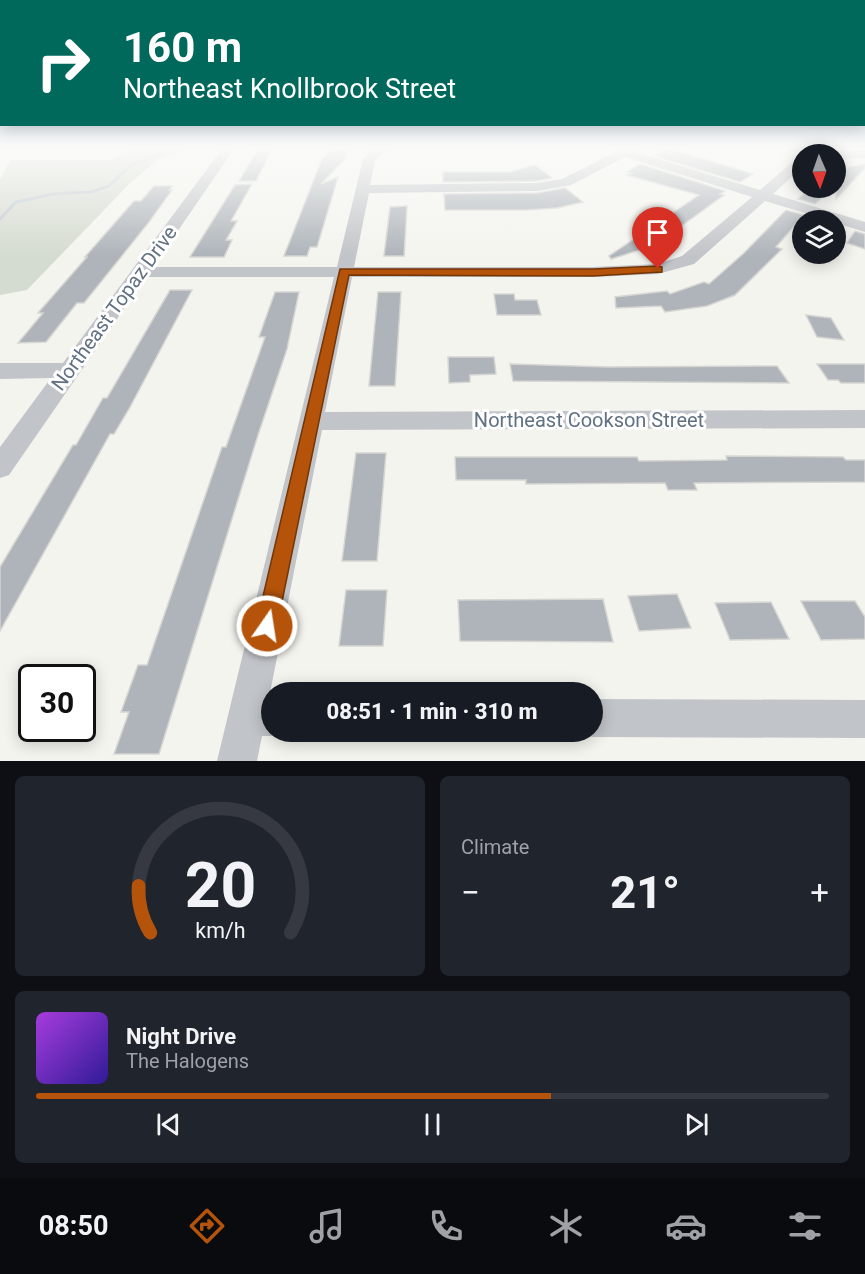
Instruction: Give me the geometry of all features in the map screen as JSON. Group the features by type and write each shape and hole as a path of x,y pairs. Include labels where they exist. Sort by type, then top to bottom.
{"street":[{"name":"Northeast Topaz Drive","path":"0,467 203,185"},
{"path":"237,761 259,717 313,421 363,185"},
{"path":"362,189 537,187 551,185"},
{"path":"728,185 865,227"},
{"path":"140,272 593,272 658,269 688,260 775,185"},
{"path":"0,371 70,370"},
{"name":"Northeast Cookson Street","path":"313,421 865,419"},
{"path":"603,718 865,719"}],"shaded area":[{"path":"0,185 129,185 27,290 0,295"}],"building":[{"path":"235,185 252,185 231,221 237,221 226,240 232,240 224,257 190,257"},
{"path":"312,185 336,185 317,247 310,247 307,256 284,256"},
{"path":"661,185 705,185 725,191 720,194 724,195 655,245 611,259 609,256 699,195"},
{"path":"154,186 172,186 169,190 172,190 84,303 77,303 46,342 18,343 43,313 38,313 87,257 85,257 134,201 141,201"},
{"path":"565,188 583,202 557,208 526,210 445,210 444,194 537,193"},
{"path":"799,198 821,198 815,204"},
{"path":"407,206 404,256 384,256 390,207"},
{"path":"786,210 792,212 792,229 776,247 782,249 735,295 707,306 665,312 661,306 616,308 615,297 667,291 670,294 704,282 709,284 743,254"},
{"path":"855,231 865,234 865,249 847,243"},
{"path":"170,290 192,290 129,409 114,434 110,434 0,631 0,567 73,445 76,445 103,398 107,398"},
{"path":"275,292 299,292 287,349 159,754 114,754 129,712 121,712 138,665 147,665 222,447 226,447 265,337 259,337"},
{"path":"378,292 401,292 395,386 369,386"},
{"path":"494,294 514,294 515,300 537,300 541,315 497,315"},
{"path":"806,315 831,318 844,340 817,337"},
{"path":"448,357 494,357 496,374 470,375 470,382 449,383"},
{"path":"510,364 607,367 777,366 789,383 513,381"},
{"path":"817,364 865,364 865,383 841,383 838,380 828,380"},
{"path":"356,453 386,453 377,561 342,561"},
{"path":"726,456 843,457 846,460 865,460 865,482 694,483 697,490 668,490 665,483 526,484 526,480 456,480 455,457 637,457 639,461 727,460"},
{"path":"346,590 387,590 383,646 339,646"},
{"path":"677,594 691,628 639,631 628,596"},
{"path":"603,599 613,642 460,641 458,600"},
{"path":"801,601 855,601 865,617 865,639 821,640"},
{"path":"771,602 789,639 730,640 715,603"}],"waterway":[{"path":"0,219 16,202 53,194 91,192 111,185"}],"route":[{"path":"267,626 344,272 593,272 658,269"}]}
